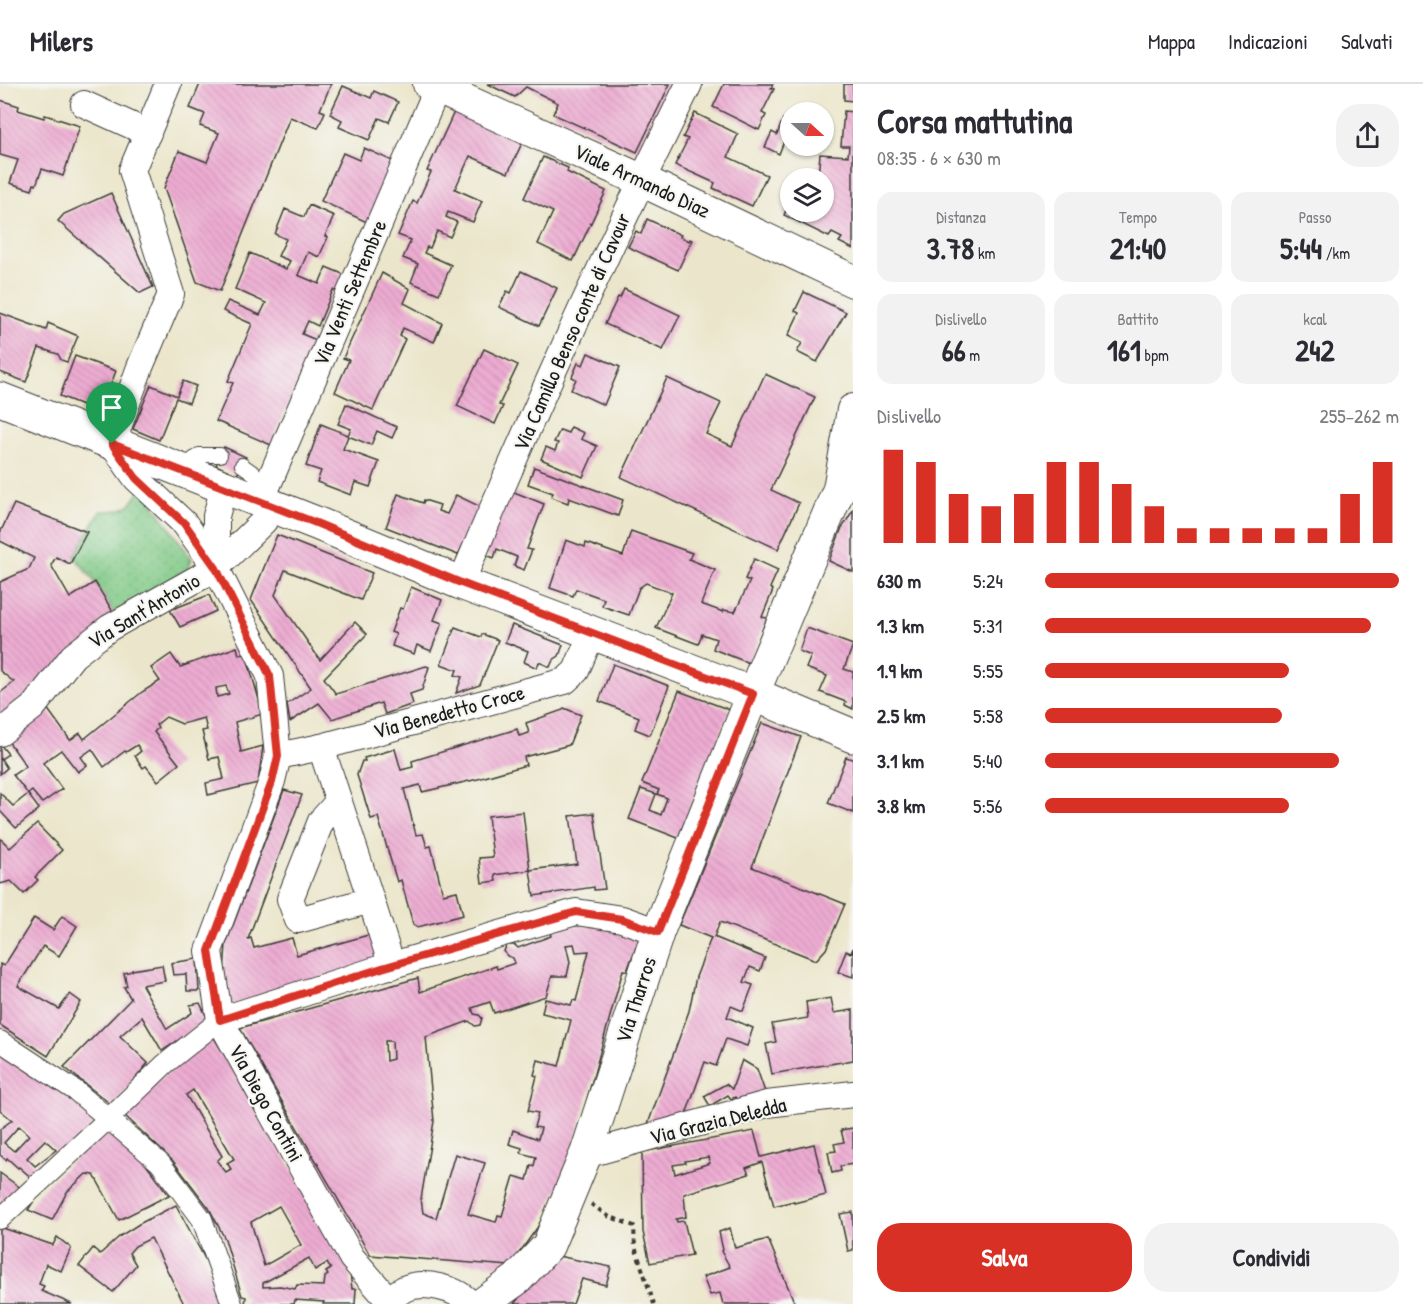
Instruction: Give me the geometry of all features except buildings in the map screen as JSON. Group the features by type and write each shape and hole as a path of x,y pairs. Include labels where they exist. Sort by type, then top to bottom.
{"main road":[{"path":"0,399 180,470 233,476 262,502 461,583 753,694 853,736"}],"street":[{"path":"112,444 140,367 171,294 132,170 168,84"},
{"name":"Via Camillo Benso conte di Cavour","path":"461,583 503,484 641,180 689,84"},
{"name":"Viale Armando Diaz","path":"435,85 853,281"},
{"name":"Via Venti Settembre","path":"216,568 264,521 262,502 435,85"},
{"path":"84,104 148,133"},
{"name":"Via Tharros","path":"482,1304 517,1279 548,1246 585,1155 658,932 753,694 846,483 852,430"},
{"name":"Via Diego Contini","path":"112,444 136,478 185,524 216,568 270,676 278,756 272,782 209,951 220,1020 352,1258 391,1302"},
{"path":"216,568 216,516 233,476"},
{"name":"Via Sant'Antonio","path":"0,733 33,707 73,656 109,628 216,568"},
{"name":"Via Benedetto Croce","path":"278,756 321,747 565,681 576,672 592,633"},
{"path":"321,747 392,966"},
{"path":"339,801 321,821 290,899 298,920 371,900"},
{"path":"0,1219 165,1064 220,1020 576,912 622,919 658,932"},
{"path":"0,1041 76,1091 160,1163 202,1219 232,1304"},
{"name":"Via Grazia Deledda","path":"585,1155 767,1104 853,1094"},
{"path":"391,1302 405,1288 424,1285 463,1295 470,1304"}],"lane":[{"path":"180,470 200,455 220,455"}],"path":[{"path":"571,1190 608,1216 634,1226 638,1257 654,1304"}],"green space":[{"path":"143,490 192,559 188,569 116,617 95,582 74,556 101,511 123,509"}],"route":[{"path":"112,444 316,523 461,583 753,694 658,932 622,919 576,912 382,968 220,1020 209,951 272,782 278,756 270,676 216,568 185,524 136,478 112,444"}]}
